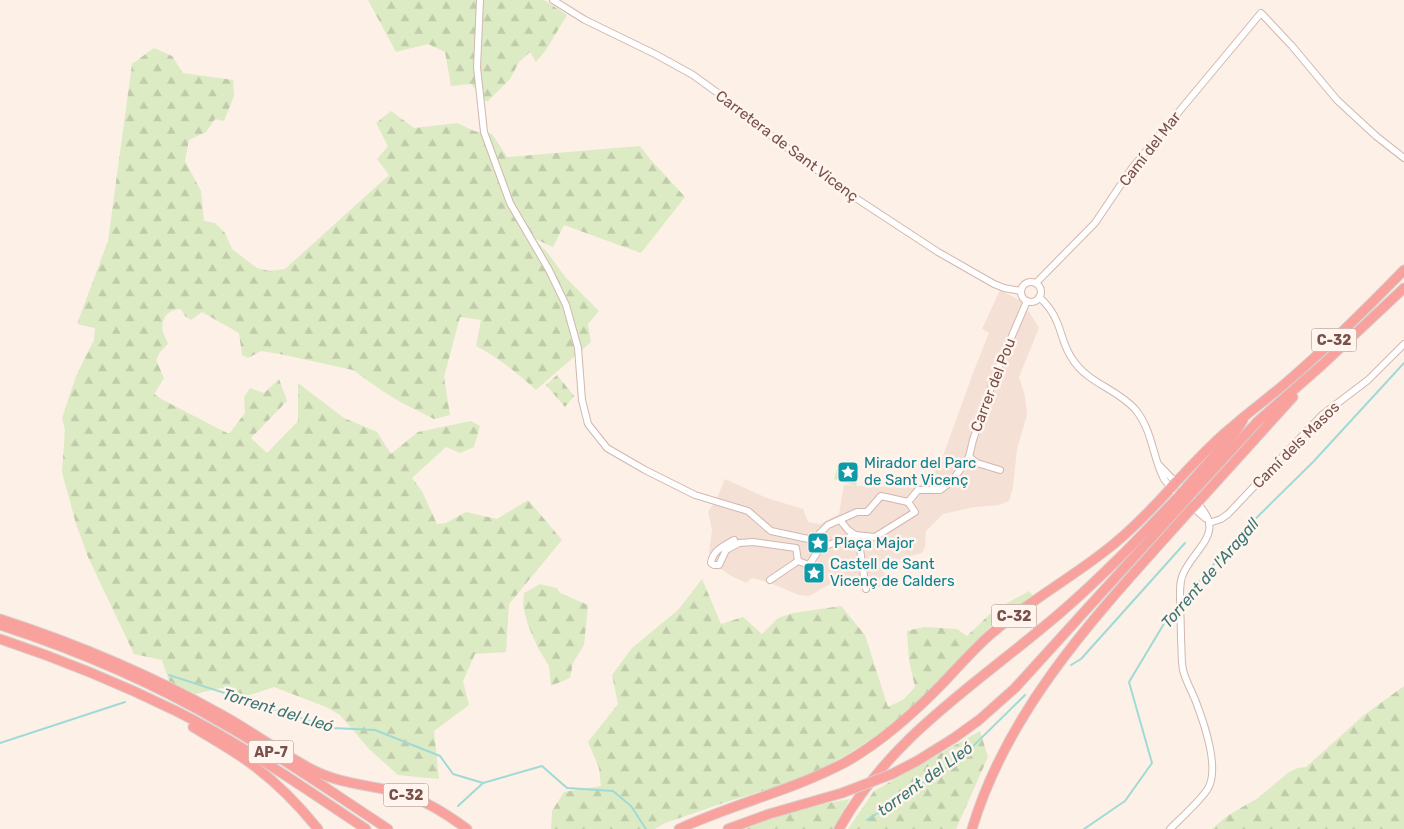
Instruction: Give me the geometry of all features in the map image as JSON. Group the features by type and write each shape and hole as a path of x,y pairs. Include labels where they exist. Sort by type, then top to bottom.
{"highway":[{"name":"C-32","path":"678,829 802,783 831,770 864,751 904,721 991,634 1105,551 1138,523 1206,450 1321,352 1404,270"},
{"name":"C-32","path":"1188,491 1257,422 1322,365 1404,288"},
{"name":"C-32","path":"972,829 984,793 1003,751 1018,724 1080,636 1191,509 1322,365"},
{"name":"C-32","path":"728,829 769,814 842,793 892,774 954,738 985,715 1016,688 1188,491 1238,430 1244,418"},
{"name":"C-32","path":"839,829 862,792 883,765 904,743 938,712 1066,608 1181,499"},
{"name":"C-32","path":"0,619 75,645 140,672 224,716 314,770 338,781 405,794 440,811 467,829"},
{"name":"AP-7","path":"0,625 42,639 102,663 194,707 254,742 388,829"},
{"name":"AP-7","path":"0,640 74,666 176,712 230,741 366,829"},
{"path":"149,699 227,747 260,770 285,792 318,829"}],"street":[{"path":"480,0 476,67 484,132 510,203 549,270 566,305 578,348 582,400 588,424 607,448 645,470 695,495 748,511 771,531 813,540 820,548"},
{"name":"Carretera de Sant Vicenç","path":"553,0 586,20 693,75 848,193 938,252 1004,288 1021,291"},
{"name":"Camí del Mar","path":"1036,283 1095,223 1132,168 1261,13 1292,46 1337,100 1376,136 1404,158"},
{"path":"1030,282 1036,283 1041,291 1040,297 1034,301 1027,301 1022,297 1023,285 1030,282"},
{"path":"1040,297 1057,321 1063,343 1079,369 1125,400 1136,412 1146,426 1167,483 1209,521 1206,539 1181,579 1180,593 1183,671 1203,721 1211,755 1212,774 1207,790 1170,829"},
{"name":"Carrer del Pou","path":"908,502 918,490 940,490 951,482 969,457 996,372 1027,301"},
{"name":"Camí dels Masos","path":"1209,521 1228,514 1322,415 1368,380 1404,344"},
{"path":"969,457 977,463 1000,470"},
{"path":"798,561 809,565 820,548 855,535 875,537 915,512 908,502 880,496 867,512 857,512 828,525 813,540"},
{"path":"840,520 855,535 859,543 866,589"},
{"path":"734,540 718,550 711,563 719,565 726,550 734,545 753,542 796,548 798,561"},
{"path":"770,580 798,561"}],"shaded area":[{"path":"1000,290 1023,302 1039,328 1019,377 1025,396 1027,415 1017,449 1013,487 1009,501 999,505 975,507 943,514 926,531 925,547 922,553 883,564 886,585 869,589 861,577 832,583 809,596 799,595 752,578 746,583 731,576 717,566 709,552 712,530 708,512 717,498 725,479 767,498 803,509 808,522 820,524 839,514 844,485 916,488 931,476 939,467 989,333 982,329"}],"green space":[{"path":"368,0 544,0 567,15 546,50 536,62 530,52 519,62 510,79 487,102 471,84 451,86 445,52 428,44 396,52"},
{"path":"154,48 172,56 183,73 233,80 234,96 224,121 215,119 206,132 189,140 185,161 201,191 204,221 215,223 225,233 232,249 257,268 269,271 285,269 389,175 377,159 388,146 376,123 391,111 414,128 457,123 474,131 492,134 507,157 640,146 685,197 641,253 564,225 553,247 531,237 547,252 566,278 599,311 588,324 591,342 536,390 508,366 476,346 481,320 460,317 444,377 450,415 434,419 402,403 353,370 261,351 248,358 242,355 239,333 202,312 191,320 185,316 181,309 176,309 164,319 162,327 168,344 160,352 156,360 164,378 154,394 163,400 229,434 245,413 244,397 250,388 264,393 279,379 287,401 251,438 267,453 298,421 298,383 344,418 377,432 391,454 418,432 471,421 480,426 474,447 460,453 446,447 412,478 422,491 437,524 446,523 466,512 497,519 528,500 562,540 509,604 506,652 475,654 463,681 469,705 434,731 439,779 398,775 369,749 340,715 326,707 274,687 247,696 221,688 195,694 169,681 162,660 134,654 88,557 76,524 62,472 65,430 62,418 76,376 94,340 95,328 77,324 108,241 132,64"},
{"path":"557,375 574,396 565,407 546,385"},
{"path":"837,469 858,477 856,486 834,479"},
{"path":"702,579 721,624 743,617 762,634 778,618 793,613 841,606 865,635 888,707 904,699 915,687 909,660 907,631 924,627 957,629 967,636 993,611 1029,591 1033,596 993,624 908,712 867,742 822,769 792,782 665,823 655,829 551,829 552,811 564,792 601,786 599,768 588,742 618,704 612,675 632,648 678,610"},
{"path":"540,584 557,588 560,593 588,605 584,645 573,663 570,678 551,686 549,666 538,648 528,625 523,606 524,593"},
{"path":"1404,686 1404,829 1212,829 1227,816 1258,798 1289,772 1306,767 1364,715"},
{"path":"980,731 988,757 956,829 848,829 874,791"},
{"path":"850,799 833,829 745,829 796,811"}],"waterway":[{"name":"Torrent de l'Aragall","path":"1183,601 1235,539 1314,461 1404,363"},
{"name":"torrent del Lleó","path":"1071,665 1081,659 1185,543"},
{"name":"Torrent de l'Aragall","path":"1084,829 1125,801 1152,763 1129,682 1165,622 1178,606"},
{"name":"Torrent del Lleó","path":"169,675 332,728 375,730 440,756 453,774 483,783 542,766 567,788 613,791 631,806 646,829"},
{"name":"torrent del Lleó","path":"867,820 961,758 1025,695"},
{"name":"Torrent del Lleó","path":"0,743 125,702"},
{"path":"458,806 483,783"}],"place":[{"name":"Mirador del Parc de Sant Vicenç","path":"848,472"},
{"name":"Plaça Major","path":"818,543"},
{"name":"Castell de Sant Vicenç de Calders","path":"814,573"}]}
